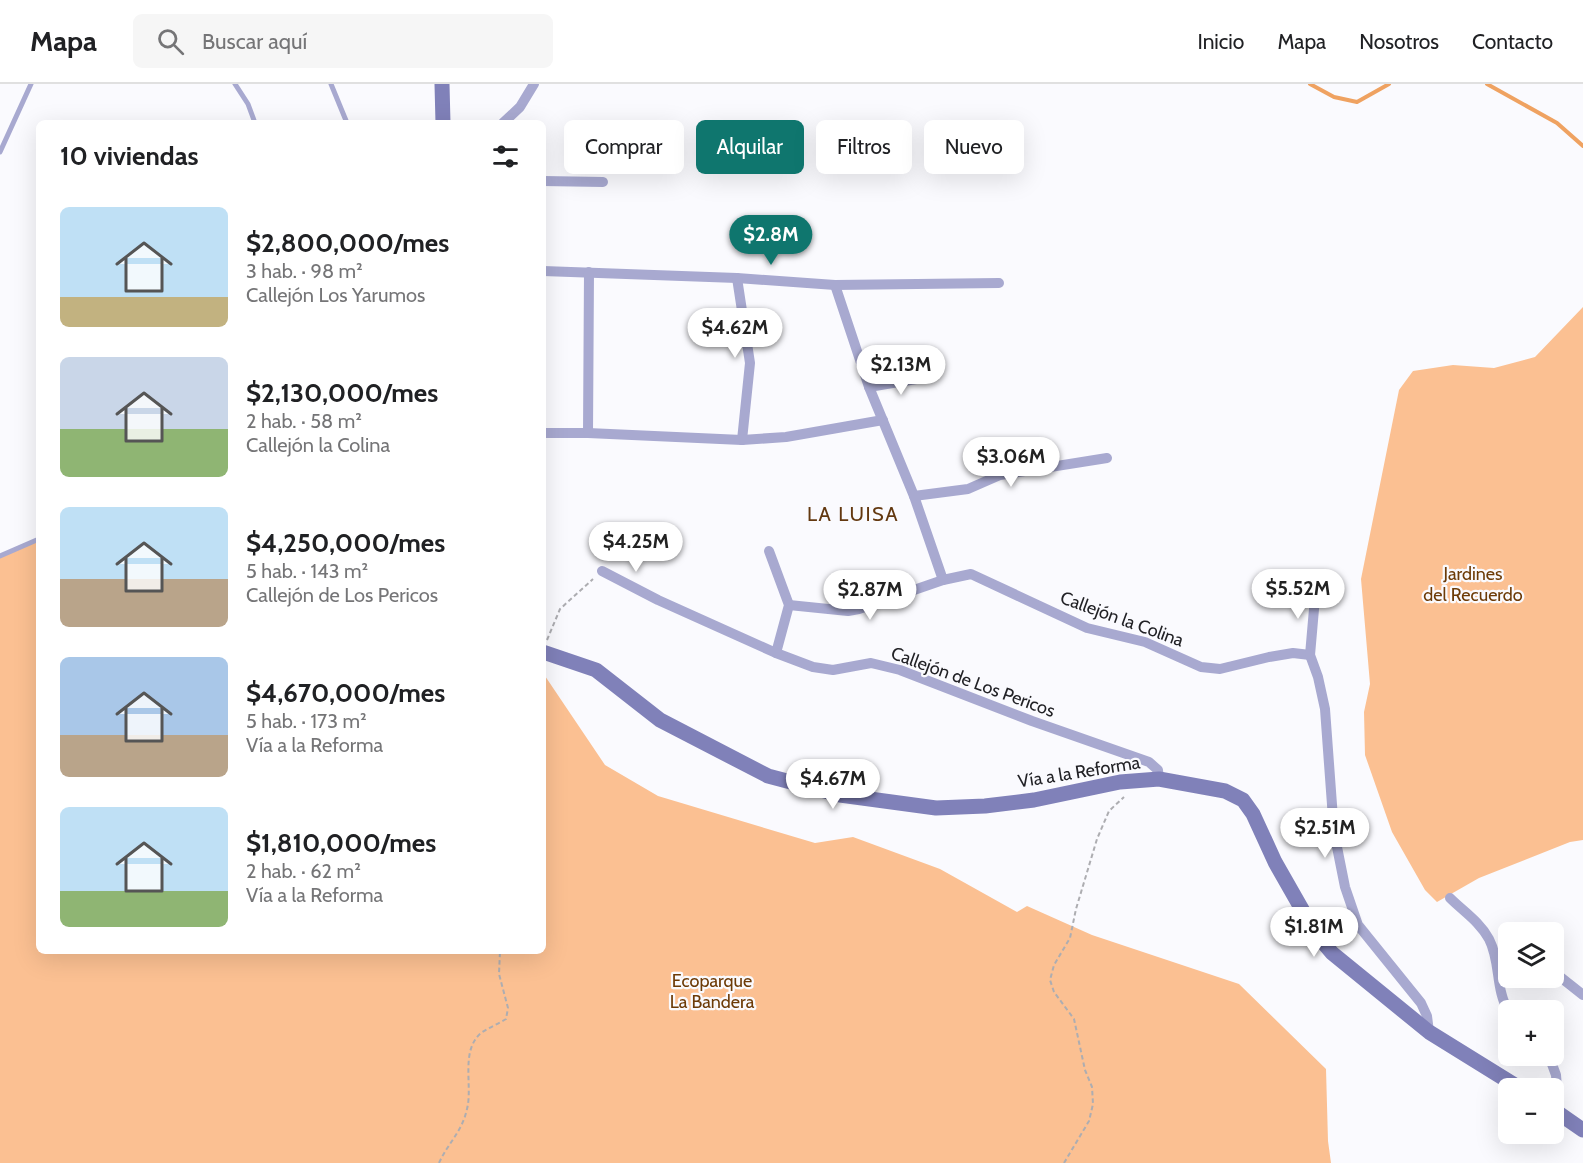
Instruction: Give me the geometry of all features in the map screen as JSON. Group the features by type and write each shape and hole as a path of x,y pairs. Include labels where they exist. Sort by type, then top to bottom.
{"street":[{"path":"442,84 443,120"},
{"path":"506,120 520,107 534,84"},
{"path":"546,181 603,182"},
{"path":"546,271 737,278 835,285 999,283"},
{"path":"588,433 589,272"},
{"path":"737,278 750,363 742,440"},
{"path":"835,285 869,387 914,496 943,580"},
{"path":"869,387 928,377"},
{"path":"546,433 742,440 786,437 883,420"},
{"path":"914,496 968,489 1000,475 1107,458"},
{"path":"769,551 789,605 776,653"},
{"name":"Callejón de Los Pericos","path":"602,571 658,600 776,653 813,667 833,670 871,663 900,670 1032,721 1149,762 1158,770 1159,779"},
{"name":"Callejón la Colina","path":"789,605 848,611 943,580 971,574 1087,628 1145,642 1201,667 1220,669 1293,653 1310,656"},
{"path":"1316,586 1310,656 1318,677 1325,710 1334,832 1345,888 1358,925 1421,1003 1427,1016 1429,1032"},
{"name":"Vía a la Reforma","path":"546,652 596,670 660,720 768,776 840,795 936,808 985,806 1034,800 1120,782 1159,779 1225,791 1244,800 1275,862 1316,934 1332,953 1429,1032 1503,1078"},
{"path":"1450,898 1480,926 1490,940 1503,1000"},
{"path":"1564,980 1583,995"},
{"path":"1564,1117 1583,1130"}],"lane":[{"path":"0,152 31,84"},
{"path":"235,84 248,104 254,120"},
{"path":"331,84 346,120"},
{"path":"0,556 36,540"}],"path":[{"path":"546,644 560,609 602,571"},
{"path":"1064,1163 1089,1121 1093,1104 1092,1087 1085,1070 1074,1019 1054,992 1050,980 1054,965 1070,938 1076,909 1097,839 1109,811 1122,798 1130,794"},
{"path":"439,1163 445,1150 457,1137 468,1108 471,1048 483,1031 506,1019 508,1008 499,974 500,954"}],"green space":[{"name":"Jardines del Recuerdo","path":"1583,307 1583,840 1570,842 1479,878 1437,902 1425,890 1392,832 1365,755 1364,712 1370,684 1361,579 1399,390 1413,371 1453,365 1494,368 1535,357"},
{"name":"Ecoparque La Bandera","path":"36,540 36,954 546,954 546,677 605,765 658,796 815,843 853,837 940,869 1017,912 1027,906 1092,935 1239,984 1326,1069 1328,1141 1331,1163 0,1163 0,556"}],"waterway":[{"path":"1310,84 1334,97 1357,102 1389,84"},
{"path":"1487,84 1557,123 1583,146"}],"district":[{"name":"LA LUISA","path":"853,514"}]}
